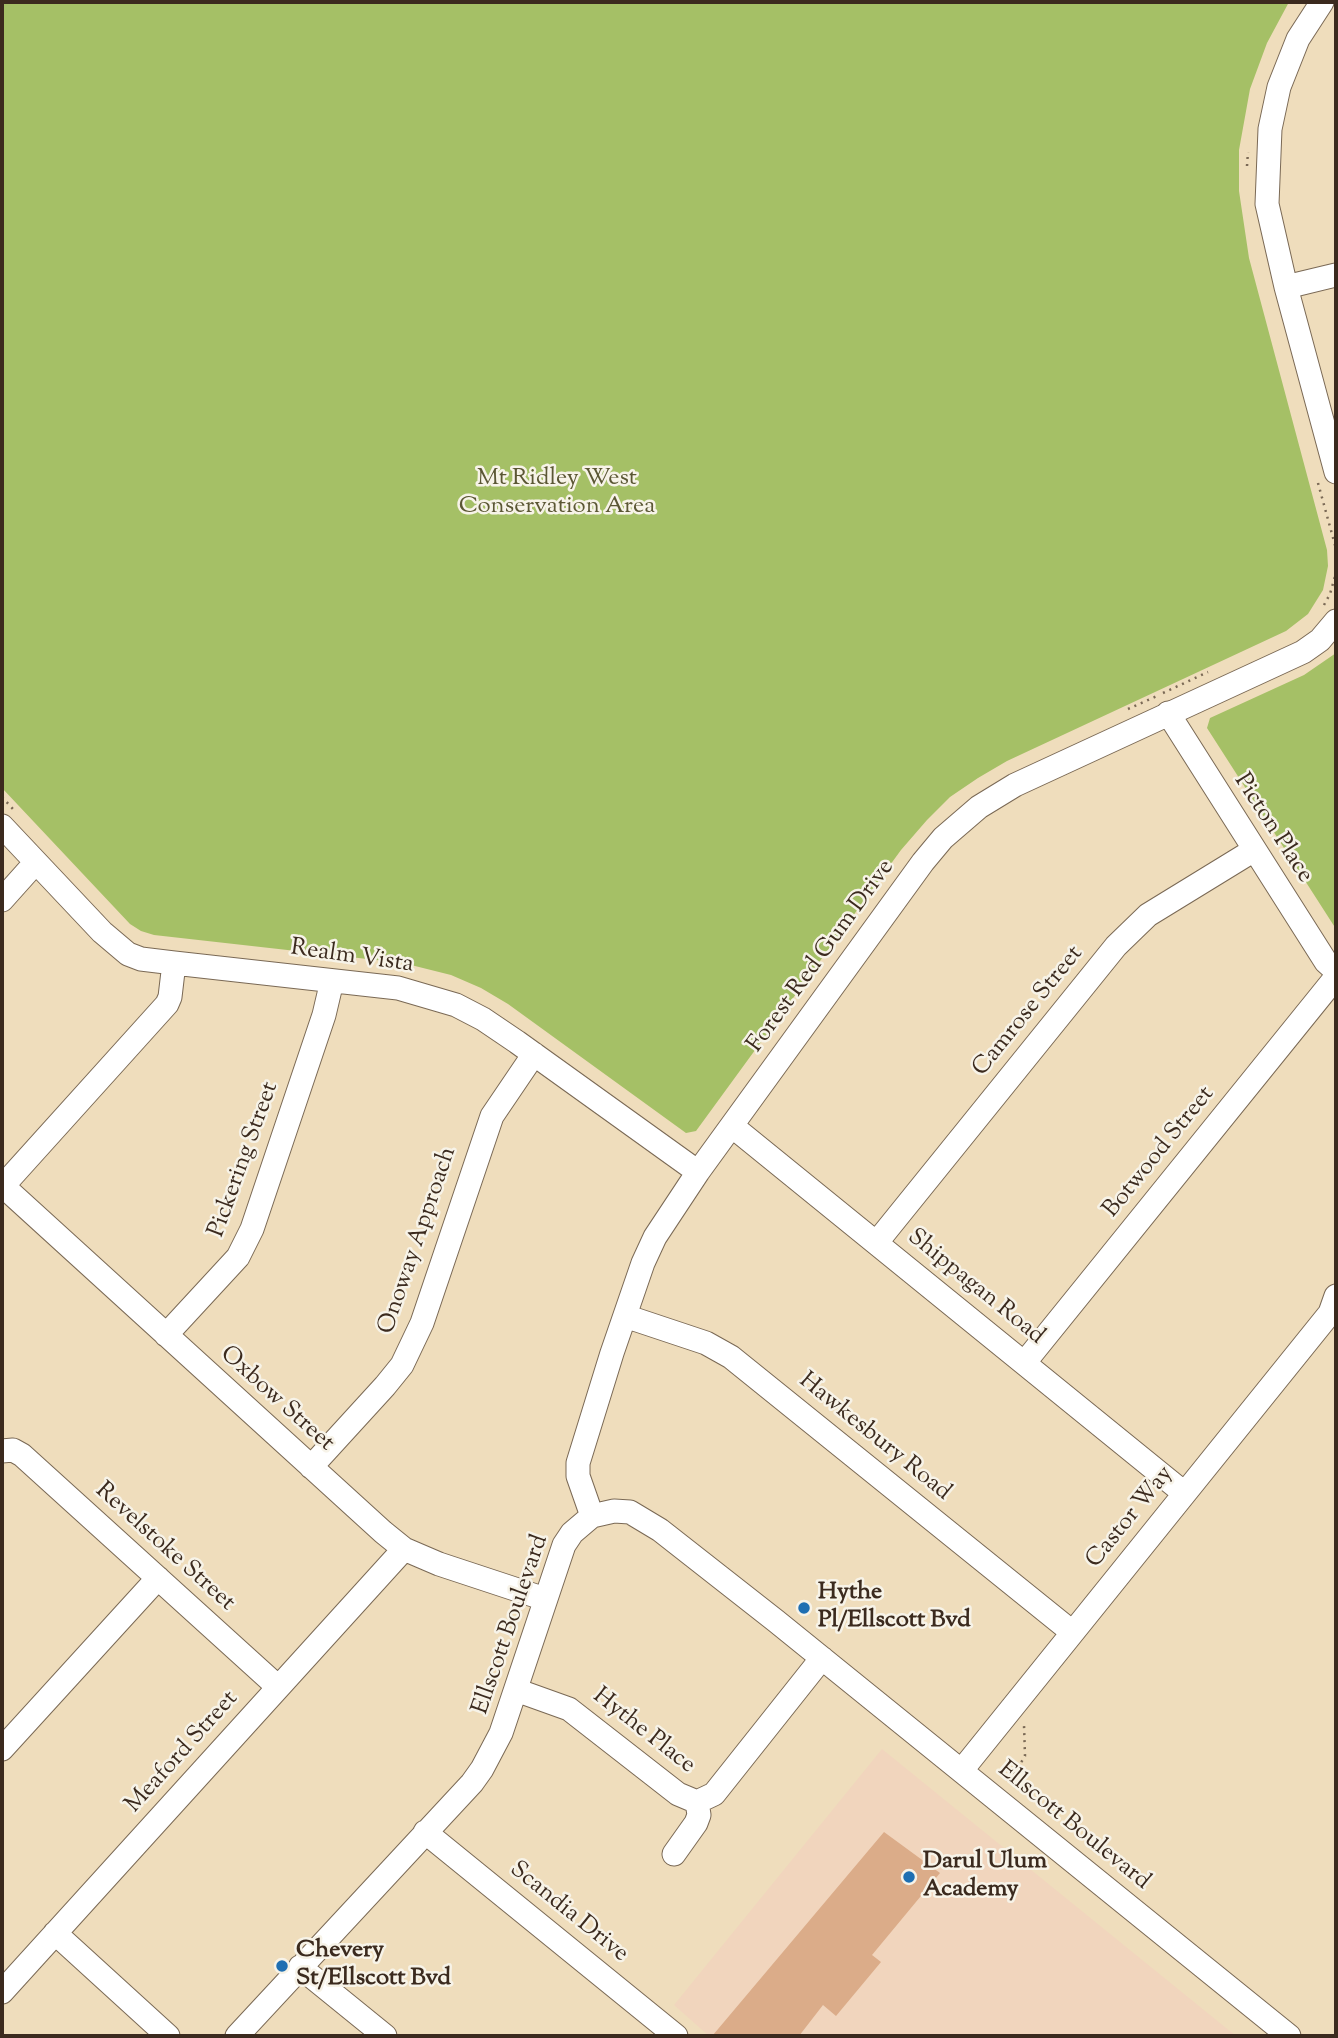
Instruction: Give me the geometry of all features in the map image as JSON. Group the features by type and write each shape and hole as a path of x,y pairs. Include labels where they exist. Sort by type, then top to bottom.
{"street":[{"path":"1322,2 1298,39 1279,87 1270,129 1267,204 1286,287 1335,463"},
{"path":"1286,287 1336,275"},
{"name":"Forest Red Gum Drive","path":"592,1516 578,1476 578,1463 643,1263 655,1237 698,1172 923,862 943,838 979,807 1015,785 1303,652 1320,640 1330,613"},
{"name":"Picton Place","path":"1168,713 1326,962 1336,971"},
{"name":"Realm Vista","path":"11,821 36,862 114,944 141,959 398,988 456,1005 483,1019 534,1054 698,1172"},
{"name":"Camrose Street","path":"877,1242 1116,946 1148,915 1254,850"},
{"path":"2,900 36,862"},
{"path":"2,1186 167,1004 174,963"},
{"name":"Botwood Street","path":"1025,1362 1336,977"},
{"name":"Pickering Street","path":"166,1335 238,1257 252,1229 324,1015 332,981"},
{"name":"Onoway Approach","path":"311,1467 402,1365 422,1323 492,1116 534,1054"},
{"name":"Shippagan Road","path":"732,1126 1184,1493"},
{"name":"Oxbow Street","path":"2,1186 404,1549 439,1564 545,1600"},
{"name":"Castor Way","path":"962,1770 1334,1309"},
{"name":"Hawkesbury Road","path":"625,1316 706,1343 731,1357 1072,1633"},
{"name":"Revelstoke Street","path":"5,1445 22,1455 278,1687"},
{"name":"Ellscott Boulevard","path":"237,2036 472,1783 502,1732 564,1545 572,1533 592,1516 614,1511 641,1518 822,1658 1289,2036"},
{"name":"Meaford Street","path":"2,1992 404,1549"},
{"path":"2,1749 158,1578"},
{"name":"Hythe Place","path":"516,1690 575,1713 678,1794 697,1802 714,1794 822,1658"},
{"name":"Hythe Place","path":"674,1854 696,1823 699,1815 697,1802"},
{"name":"Scandia Drive","path":"425,1832 676,2036"},
{"path":"55,1933 169,2036"},
{"path":"300,1967 385,2036"}],"path":[{"path":"1330,613 1330,594 1336,573"},
{"path":"1330,594 1336,597"},
{"path":"1129,709 1213,670"},
{"path":"2,797 11,821"}],"shaded area":[{"name":"Darul Ulum Academy","path":"882,1749 1236,2036 709,2036 674,2005"}],"green space":[{"name":"Mt Ridley West Conservation Area","path":"2,2 1289,2 1267,43 1250,89 1239,150 1239,191 1249,258 1327,550 1328,566 1323,590 1308,614 1286,631 1007,761 950,797 901,850 696,1131 686,1133 508,1004 451,975 403,963 154,935 141,931 130,924 2,788"},
{"path":"1336,653 1336,929 1207,728 1210,718 1304,675"}],"building":[{"path":"884,1832 940,1873 872,1955 881,1962 836,2016 823,2005 799,2036 713,2035"}],"place":[{"name":"Hythe Pl/Ellscott Bvd","path":"804,1608"},
{"name":"Darul Ulum Academy","path":"909,1877"},
{"name":"Chevery St/Ellscott Bvd","path":"282,1966"}]}
